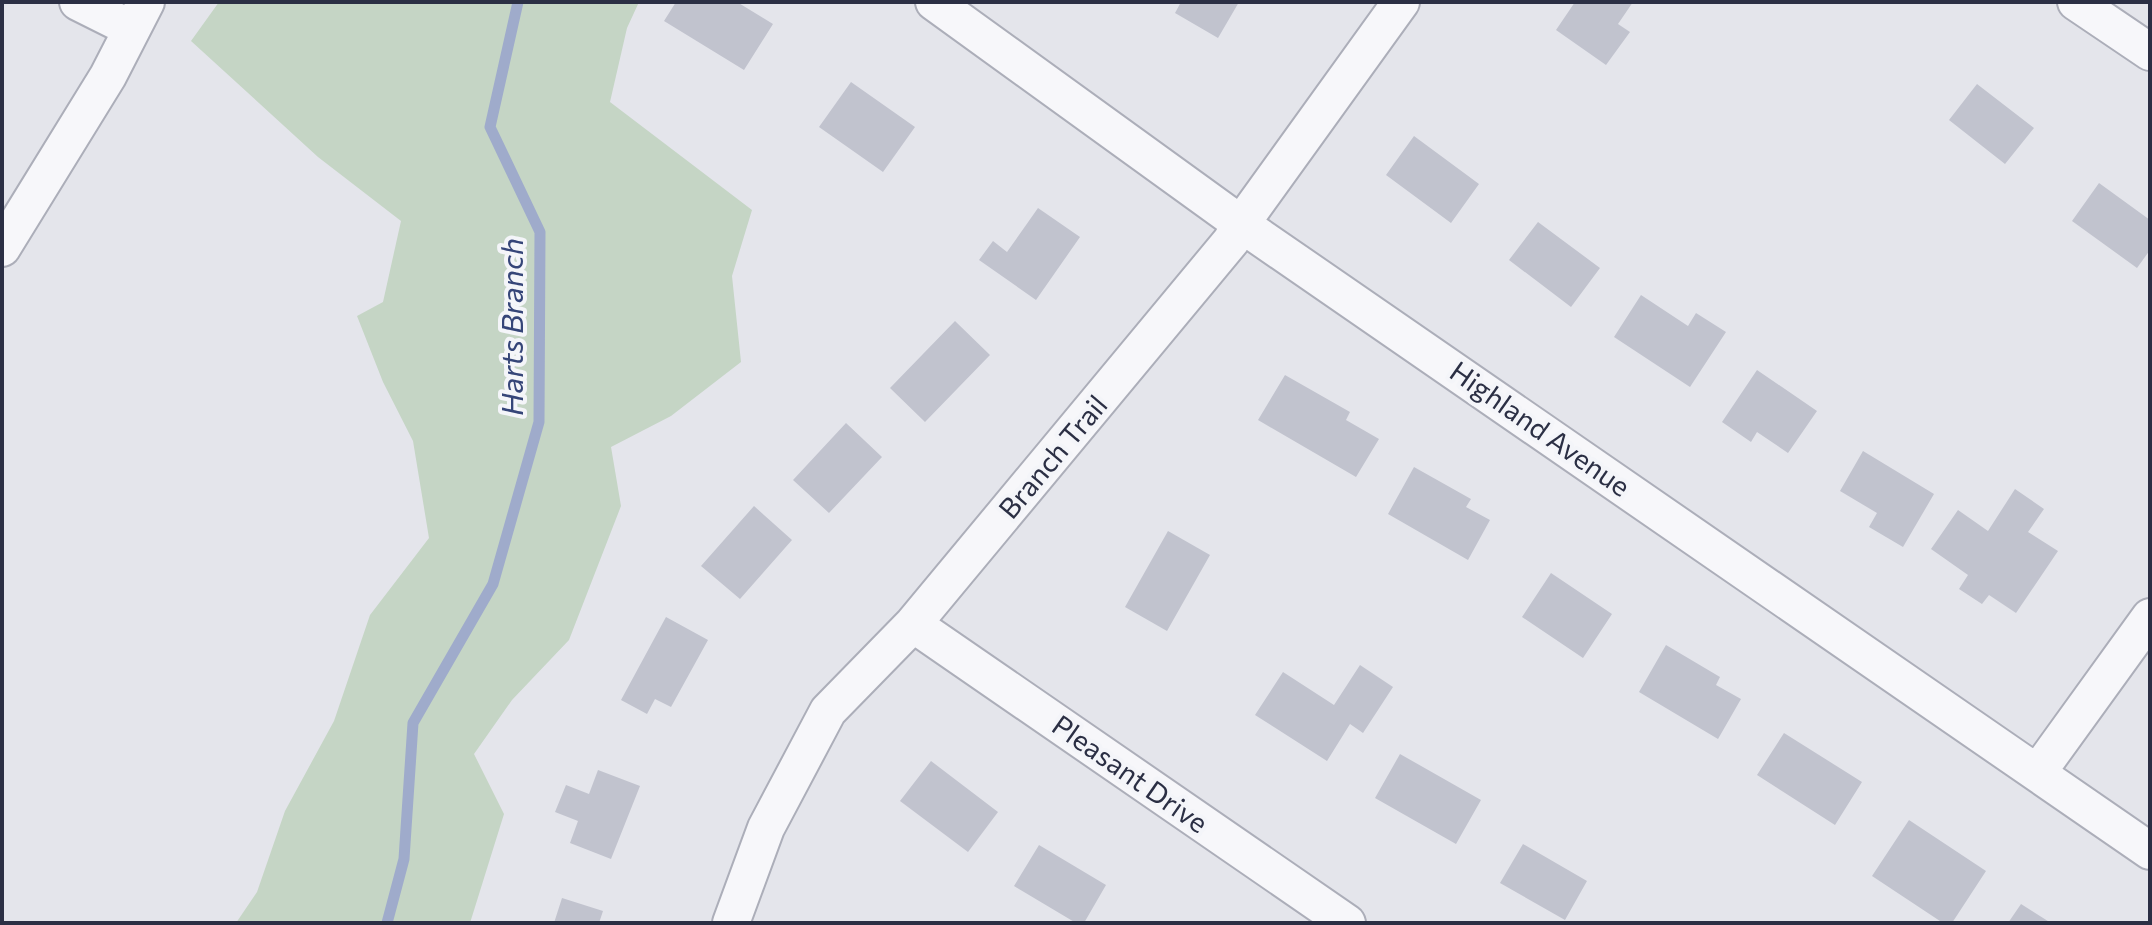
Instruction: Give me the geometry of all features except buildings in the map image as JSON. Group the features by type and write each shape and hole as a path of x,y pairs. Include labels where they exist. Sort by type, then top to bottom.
{"street":[{"path":"2,248 108,76 139,15 78,2"},
{"name":"Highland Avenue","path":"934,2 1241,224 2150,851"},
{"name":"Branch Trail","path":"731,923 766,828 828,711 913,624 1231,241 1401,2"},
{"path":"2076,2 2150,52"},
{"path":"2038,772 2150,617"},
{"name":"Pleasant Drive","path":"913,624 1347,923"}],"green space":[{"path":"219,2 639,2 627,28 610,102 752,210 732,276 741,362 671,416 611,447 621,506 569,640 512,700 474,754 504,814 470,923 236,923 257,892 285,811 334,721 370,615 429,538 413,441 383,382 357,316 383,302 401,221 318,157 191,41"}],"waterway":[{"name":"Harts Branch","path":"387,923 404,859 413,723 493,584 539,422 540,232 490,127 518,2"}]}
